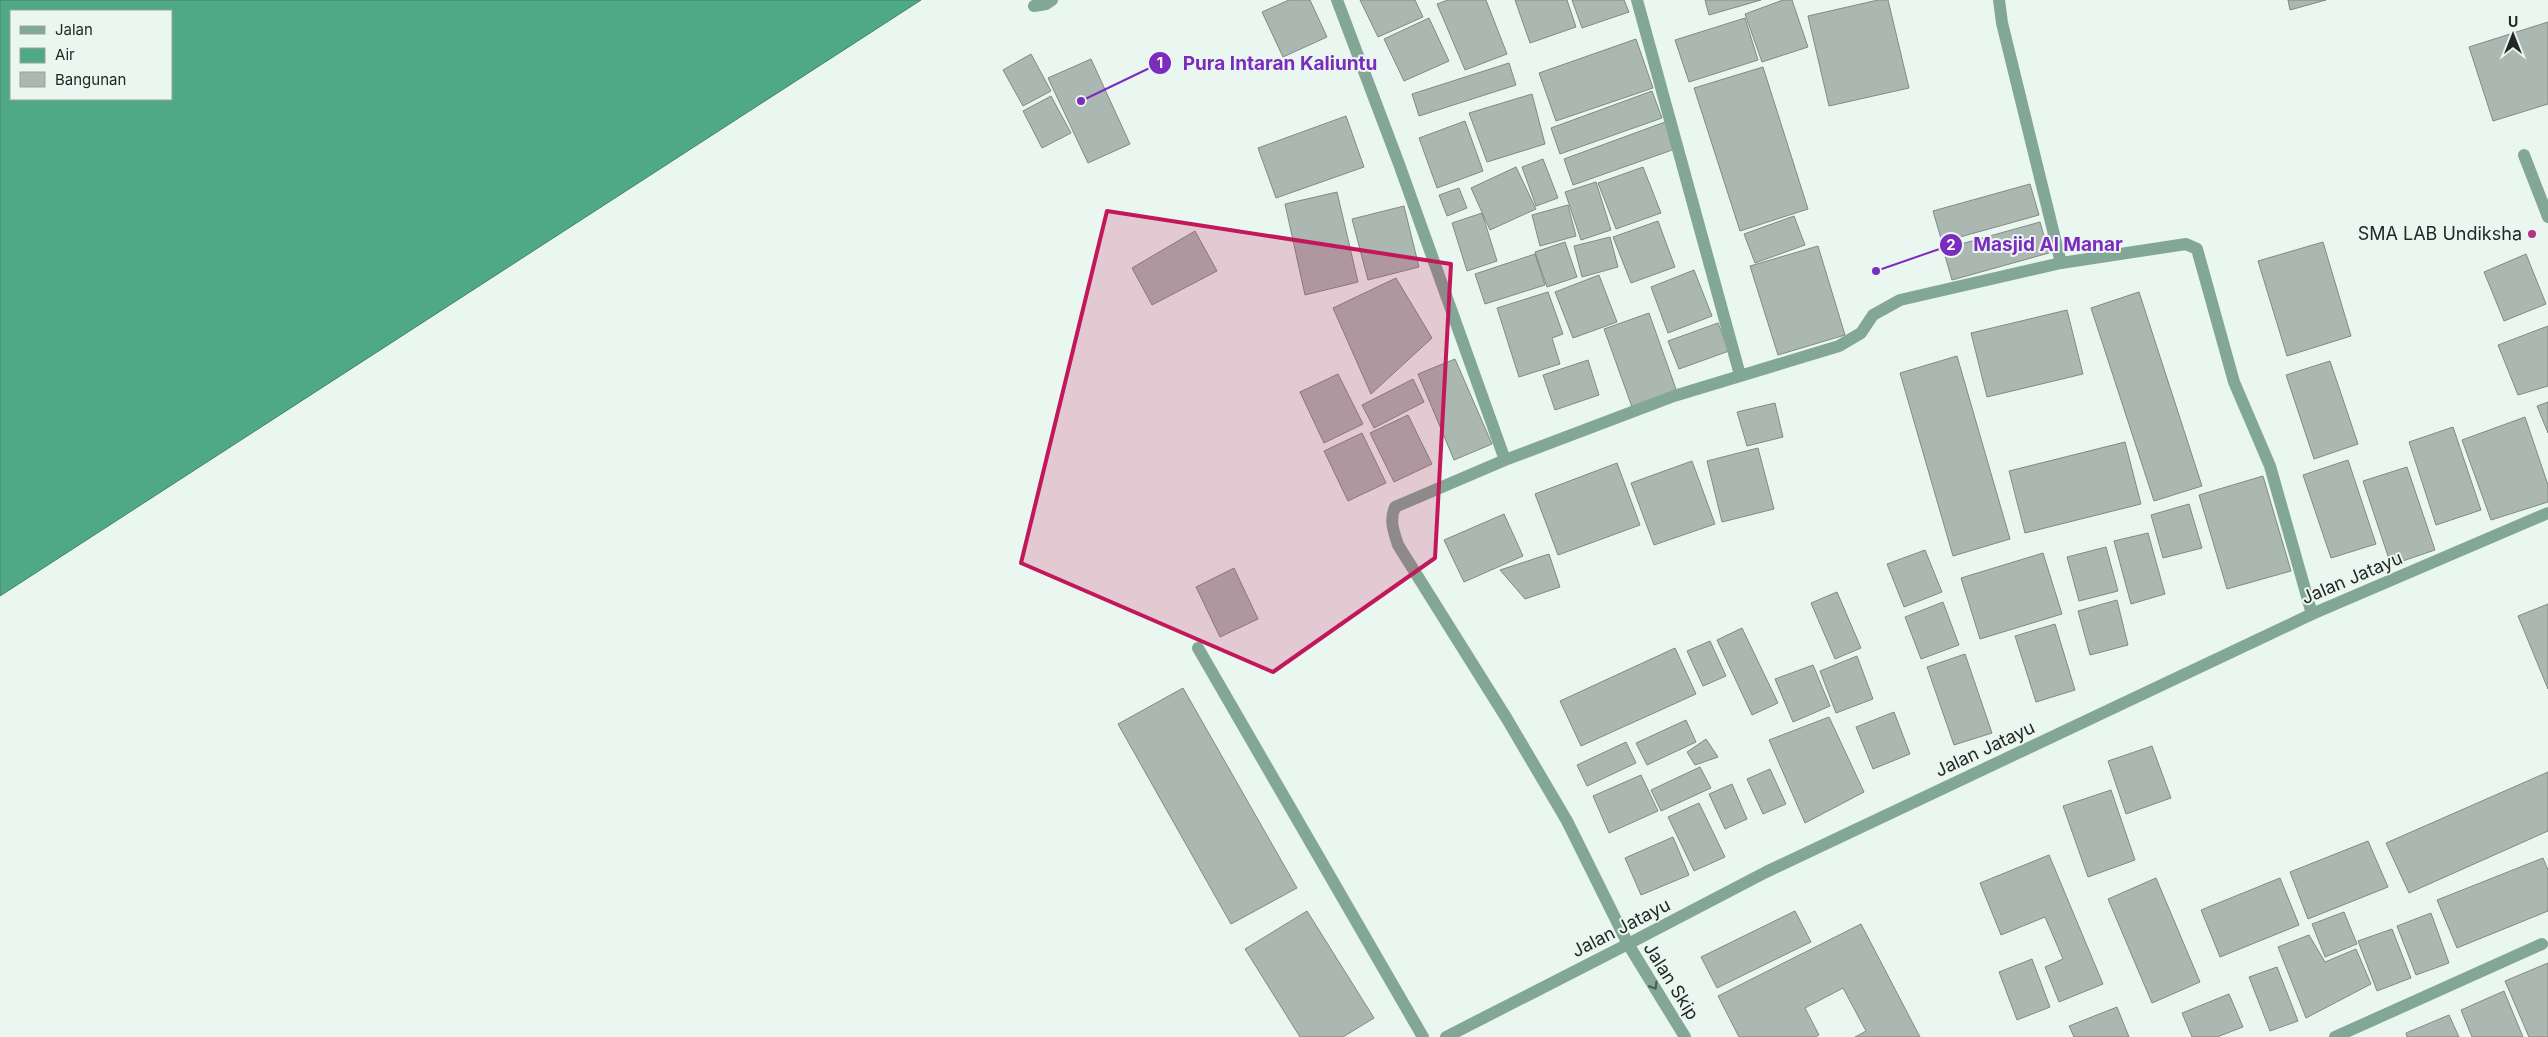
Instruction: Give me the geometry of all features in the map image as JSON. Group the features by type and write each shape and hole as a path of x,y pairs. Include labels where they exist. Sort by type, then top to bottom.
{"street":[{"path":"1034,6 1046,4 1052,0"},
{"path":"1338,0 1505,460 1674,396 1851,341 1861,333 1874,316 1900,300 2061,263 2156,250 2182,244 2192,245 2196,249 2234,382 2270,466 2312,614"},
{"path":"1637,0 1740,375"},
{"path":"1999,0 2002,23 2061,263"},
{"path":"2524,155 2548,217"},
{"name":"Jalan Skip","path":"1505,460 1395,507 1392,516 1392,526 1398,546 1507,719 1567,822 1628,944 1685,1037"},
{"name":"Jalan Jatayu","path":"1446,1037 1766,872 2312,614 2548,513"},
{"path":"1198,648 1422,1037"},
{"path":"2335,1037 2542,944"}],"highlighted area":[{"path":"1107,211 1451,264 1435,558 1273,672 1021,563"}],"water":[{"path":"0,0 921,0 0,596"}],"building":[{"path":"1289,0 1310,0 1327,37 1283,57 1262,12"},
{"path":"1360,0 1415,0 1423,17 1378,37"},
{"path":"1448,0 1486,0 1507,54 1465,70 1437,4"},
{"path":"1515,0 1567,0 1576,27 1530,43"},
{"path":"1572,0 1624,0 1629,12 1582,28"},
{"path":"1705,0 1761,0 1709,15"},
{"path":"1783,0 1792,0 1808,47 1762,62 1745,14"},
{"path":"1878,0 1888,0 1909,88 1829,106 1808,16"},
{"path":"2288,0 2326,0 2290,10"},
{"path":"1429,18 1449,61 1404,81 1384,39"},
{"path":"1745,18 1758,60 1689,82 1675,40"},
{"path":"2548,22 2548,104 2493,121 2469,47"},
{"path":"1636,39 1653,88 1556,121 1539,73"},
{"path":"1031,54 1051,91 1023,106 1003,70"},
{"path":"1091,59 1130,144 1088,163 1048,78"},
{"path":"1509,63 1516,85 1419,116 1412,94"},
{"path":"1763,67 1808,209 1740,231 1694,88"},
{"path":"1652,91 1662,118 1560,154 1551,128"},
{"path":"1532,94 1545,144 1487,162 1469,113"},
{"path":"1051,96 1071,133 1042,148 1023,111"},
{"path":"1346,116 1364,167 1276,198 1258,148"},
{"path":"1465,121 1483,171 1437,188 1419,138"},
{"path":"1665,122 1675,149 1573,185 1564,159"},
{"path":"1543,159 1558,198 1536,206 1522,167"},
{"path":"1516,167 1536,209 1490,230 1471,188"},
{"path":"1643,167 1661,213 1616,229 1598,183"},
{"path":"1596,182 1611,230 1581,240 1565,192"},
{"path":"2030,184 2039,215 1942,242 1933,211"},
{"path":"1459,188 1467,208 1447,216 1439,195"},
{"path":"1337,192 1358,282 1305,295 1285,204"},
{"path":"1568,205 1576,236 1540,246 1532,215"},
{"path":"1404,206 1419,267 1368,280 1352,219"},
{"path":"1482,213 1497,261 1467,271 1452,223"},
{"path":"1794,216 1805,245 1755,263 1744,234"},
{"path":"1658,221 1675,267 1631,283 1613,237"},
{"path":"2040,222 2049,253 1952,280 1943,249"},
{"path":"1195,231 1217,271 1152,305 1132,268"},
{"path":"1610,237 1618,267 1582,277 1574,246"},
{"path":"1565,242 1577,277 1547,287 1535,252"},
{"path":"2323,242 2351,336 2287,356 2258,261"},
{"path":"1818,246 1845,335 1778,355 1750,266"},
{"path":"1535,254 1545,285 1485,304 1475,274"},
{"path":"2526,254 2546,304 2504,321 2484,272"},
{"path":"1694,270 1712,316 1668,333 1651,287"},
{"path":"1599,275 1617,322 1573,338 1555,292"},
{"path":"1396,278 1432,338 1371,394 1333,308"},
{"path":"1548,292 1563,334 1552,338 1560,364 1519,377 1497,308"},
{"path":"2139,292 2202,486 2154,501 2091,308"},
{"path":"2067,310 2083,374 1987,397 1971,333"},
{"path":"1649,313 1677,392 1632,407 1604,329"},
{"path":"1718,323 1729,351 1679,369 1668,341"},
{"path":"2548,326 2548,386 2518,395 2498,345"},
{"path":"1957,356 2010,539 1953,556 1900,373"},
{"path":"1455,359 1492,444 1454,460 1418,374"},
{"path":"1588,360 1599,395 1555,410 1543,375"},
{"path":"2330,361 2358,444 2314,459 2286,375"},
{"path":"1338,374 1363,424 1324,443 1300,392"},
{"path":"1413,379 1424,402 1374,428 1362,405"},
{"path":"2548,402 2548,433 2537,406"},
{"path":"1775,403 1783,437 1747,446 1737,412"},
{"path":"1408,415 1432,464 1394,482 1370,433"},
{"path":"2525,417 2548,485 2548,502 2491,520 2462,440"},
{"path":"2453,427 2481,510 2436,525 2409,442"},
{"path":"1362,433 1386,483 1348,501 1324,451"},
{"path":"2125,442 2141,504 2025,533 2009,471"},
{"path":"1758,448 1774,509 1722,522 1707,461"},
{"path":"2348,460 2376,544 2331,558 2303,475"},
{"path":"1692,461 1715,524 1654,545 1631,483"},
{"path":"1617,463 1640,525 1558,555 1535,494"},
{"path":"2407,467 2435,550 2391,565 2363,481"},
{"path":"2263,476 2291,571 2227,589 2199,495"},
{"path":"2189,504 2202,548 2163,558 2151,515"},
{"path":"1504,514 1523,556 1464,582 1444,540"},
{"path":"2148,533 2165,594 2131,604 2114,541"},
{"path":"2106,547 2118,591 2079,601 2067,557"},
{"path":"1925,550 1942,592 1904,607 1887,564"},
{"path":"2043,553 2062,614 1980,639 1961,578"},
{"path":"1549,554 1560,587 1525,599 1500,570"},
{"path":"1234,568 1258,619 1220,637 1196,587"},
{"path":"1837,592 1861,648 1835,659 1811,603"},
{"path":"2117,600 2128,645 2090,655 2078,611"},
{"path":"1943,602 1959,645 1921,659 1905,617"},
{"path":"2548,604 2548,689 2518,616"},
{"path":"2055,624 2075,690 2036,702 2015,636"},
{"path":"1742,628 1778,703 1752,715 1717,640"},
{"path":"1710,641 1726,676 1703,686 1687,651"},
{"path":"1675,648 1696,694 1581,746 1560,701"},
{"path":"1965,654 1992,733 1954,745 1927,667"},
{"path":"1857,656 1873,699 1836,713 1820,671"},
{"path":"1813,665 1830,706 1793,722 1775,679"},
{"path":"1183,688 1297,888 1231,924 1118,724"},
{"path":"1894,712 1910,754 1873,769 1856,727"},
{"path":"1829,717 1864,792 1805,823 1769,740"},
{"path":"1686,720 1696,742 1647,765 1636,743"},
{"path":"1706,739 1718,757 1695,765 1687,752"},
{"path":"1626,742 1636,763 1587,786 1577,765"},
{"path":"2152,746 2171,798 2126,814 2108,761"},
{"path":"1700,767 1711,788 1661,811 1651,790"},
{"path":"1770,769 1786,804 1763,814 1747,779"},
{"path":"2548,772 2548,831 2409,893 2386,843"},
{"path":"1641,775 1658,811 1609,833 1593,796"},
{"path":"1732,784 1747,819 1725,829 1709,794"},
{"path":"2111,790 2135,860 2088,877 2063,806"},
{"path":"1699,803 1725,857 1694,871 1668,817"},
{"path":"1673,837 1689,875 1641,895 1625,858"},
{"path":"2368,841 2388,887 2308,919 2290,872"},
{"path":"2049,855 2103,984 2059,1002 2045,967 2063,959 2045,917 2001,935 1980,883"},
{"path":"2543,858 2548,870 2548,911 2457,948 2437,900"},
{"path":"2156,878 2200,982 2152,1003 2108,899"},
{"path":"2280,878 2299,925 2220,957 2201,910"},
{"path":"1307,911 1374,1018 1343,1037 1300,1037 1245,949"},
{"path":"1795,911 1811,942 1717,988 1701,957"},
{"path":"2344,912 2357,944 2325,957 2312,924"},
{"path":"2431,913 2449,963 2416,975 2397,926"},
{"path":"1861,924 1920,1037 1855,1037 1866,1031 1843,988 1805,1008 1819,1035 1815,1037 1739,1037 1718,996"},
{"path":"2392,929 2411,978 2377,991 2358,941"},
{"path":"2309,935 2325,962 2356,949 2371,984 2306,1018 2278,947"},
{"path":"2032,959 2050,1007 2017,1020 1999,972"},
{"path":"2548,963 2548,1037 2529,1037 2505,981"},
{"path":"2277,967 2298,1021 2270,1031 2249,977"},
{"path":"2504,991 2523,1037 2472,1037 2461,1010"},
{"path":"2229,994 2243,1027 2217,1037 2192,1037 2182,1013"},
{"path":"2117,1007 2129,1037 2074,1037 2069,1026"},
{"path":"2449,1015 2459,1037 2407,1037 2406,1033"}],"place":[{"name":"Pura Intaran Kaliuntu","path":"1081,101"},
{"name":"SMA LAB Undiksha","path":"2532,234"},
{"name":"Masjid Al Manar","path":"1876,271"}]}
